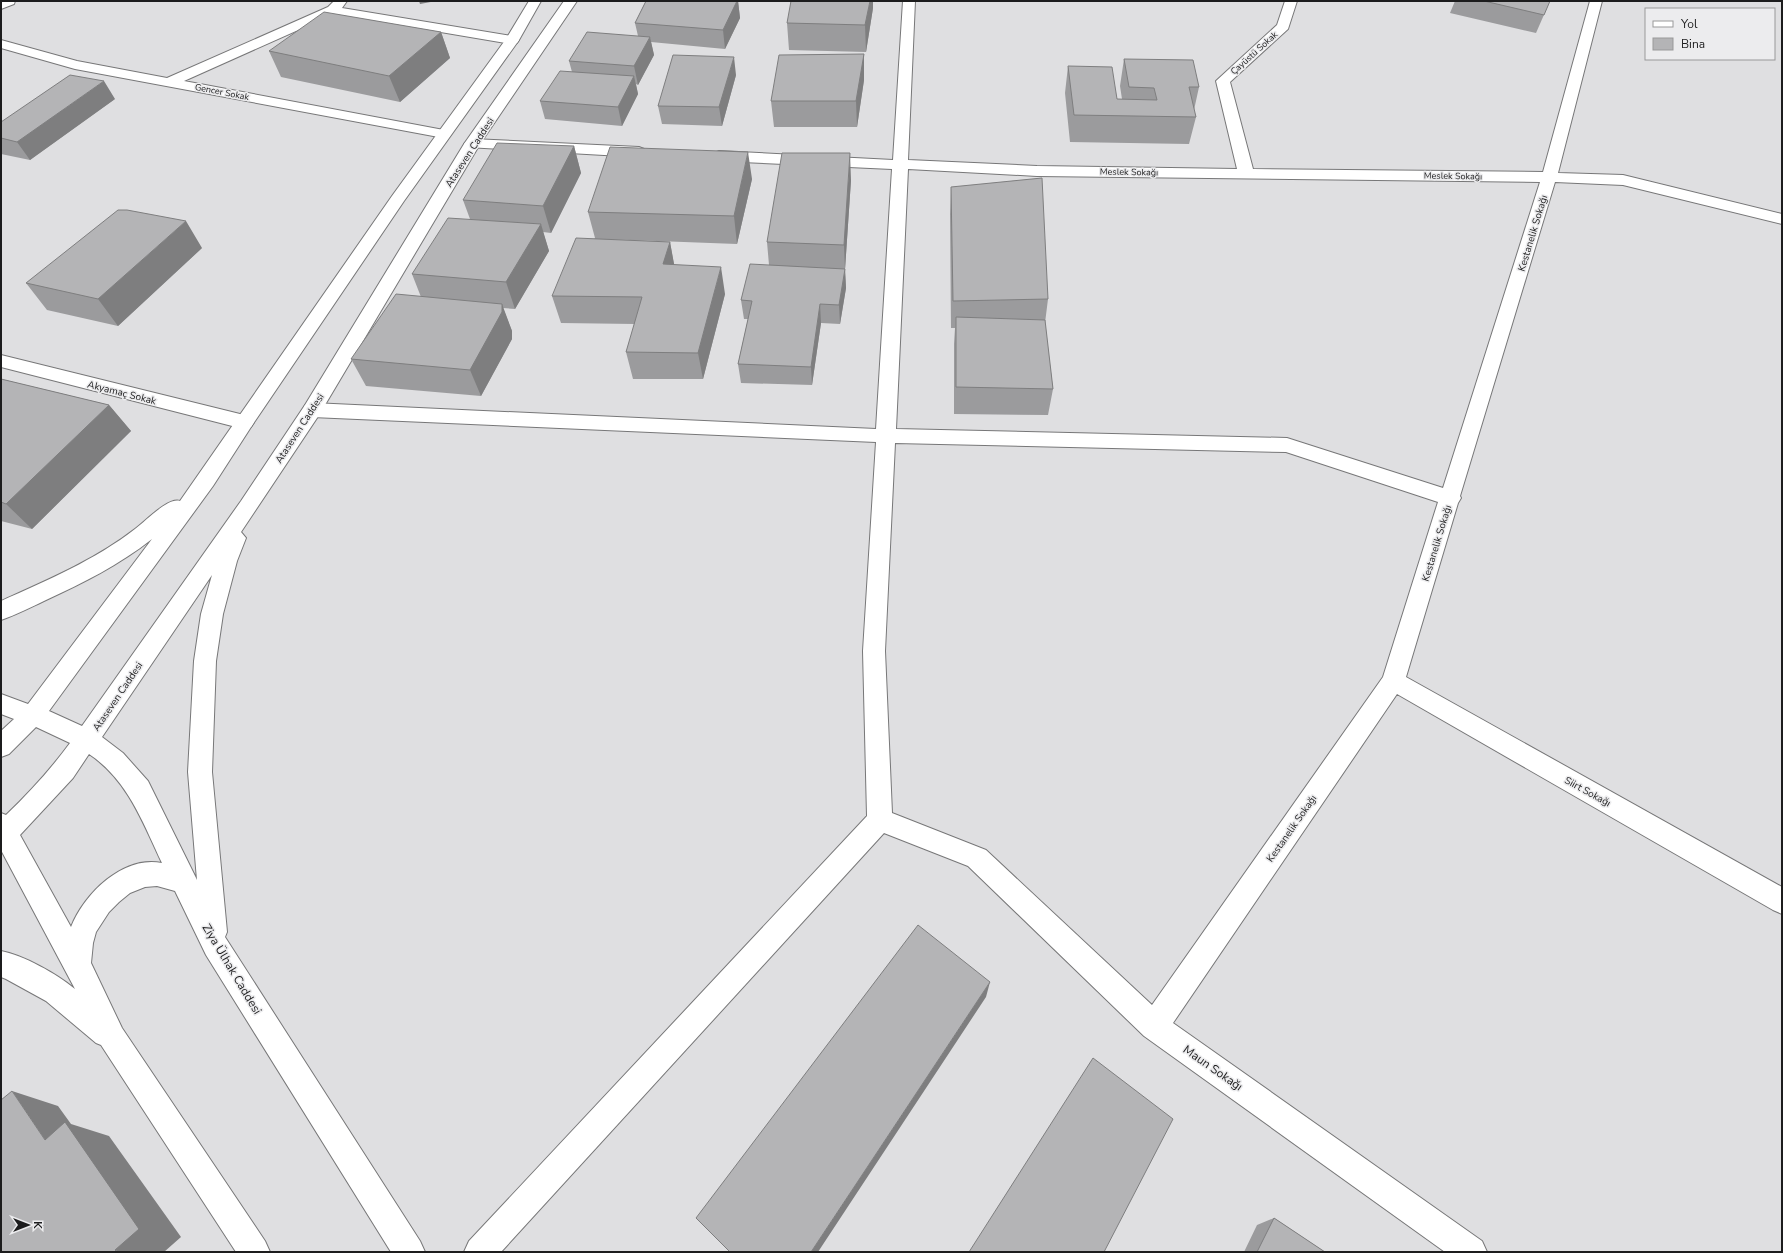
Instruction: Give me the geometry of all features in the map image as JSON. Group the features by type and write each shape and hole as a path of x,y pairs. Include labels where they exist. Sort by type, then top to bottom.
{"street":[{"path":"1,5 9,1"},
{"path":"1,747 33,715 206,481 244,422 444,134 512,40 535,1"},
{"name":"Ataseven Caddesi","path":"2,832 64,770 248,506 312,410 472,144 571,1"},
{"path":"480,1252 880,820 874,651 910,1"},
{"name":"Çayüstü Sokak","path":"1246,173 1223,81 1283,26 1291,1"},
{"name":"Kestanelik Sokağı","path":"1154,1026 1393,681 1549,177 1596,1"},
{"path":"168,82 337,5 512,40"},
{"name":"Gencer Sokak","path":"1,44 75,65 444,134"},
{"path":"472,144 654,153"},
{"name":"Meslek Sokağı","path":"702,155 1037,171 1549,177 1623,180 1782,220"},
{"name":"Akyamaç Sokak","path":"1,362 244,422"},
{"path":"312,410 885,436 1287,445 1450,498"},
{"path":"1,611 57,586 106,560 153,526 206,481"},
{"path":"215,946 200,772 205,661 212,614 226,561 248,506"},
{"name":"Siirt Sokağı","path":"1393,681 1782,901"},
{"name":"Ziya Ülhak Caddesi","path":"1,704 33,715 86,740 110,757 127,773 139,789 215,946 409,1252"},
{"name":"Maun Sokağı","path":"880,820 977,858 1154,1026 1471,1252"},
{"path":"2,832 77,964 112,1038 254,1252"},
{"path":"77,964 80,936 90,914 108,893 135,877 157,874 184,882"},
{"path":"1,964 10,966 56,991 112,1038"}],"building":[{"path":"646,1 737,1 723,30 635,23"},
{"path":"791,1 870,1 865,25 787,23"},
{"path":"1484,1 1550,1 1544,15"},
{"path":"324,12 441,32 389,76 269,51"},
{"path":"587,32 650,37 634,66 569,61"},
{"path":"864,54 856,101 771,101 779,55"},
{"path":"673,55 734,57 719,107 658,106"},
{"path":"1124,59 1193,60 1199,87 1189,87 1196,117 1074,115 1068,66 1112,67 1117,99 1157,100 1154,88 1129,87"},
{"path":"560,71 634,76 618,107 540,101"},
{"path":"70,75 104,81 17,142 1,138 1,122"},
{"path":"497,143 574,146 543,206 463,200"},
{"path":"610,147 748,152 734,216 588,212"},
{"path":"782,153 850,153 844,245 767,242"},
{"path":"1042,178 1048,299 953,301 951,187"},
{"path":"118,210 127,210 186,221 98,299 26,283"},
{"path":"448,218 541,224 506,282 412,274"},
{"path":"576,238 670,242 663,264 721,267 698,353 626,352 642,297 552,296"},
{"path":"750,264 845,269 839,305 820,304 811,367 738,364 752,301 741,300"},
{"path":"396,294 502,304 502,312 470,370 351,359"},
{"path":"956,317 1045,320 1053,389 956,387"},
{"path":"1,379 109,405 6,504 1,502"},
{"path":"918,925 990,982 811,1252 730,1252 696,1218"},
{"path":"1093,1058 1173,1119 1104,1252 969,1252"},
{"path":"12,1091 45,1140 65,1122 139,1229 115,1250 117,1252 1,1252 1,1100"},
{"path":"1274,1218 1325,1252 1257,1252"}]}
